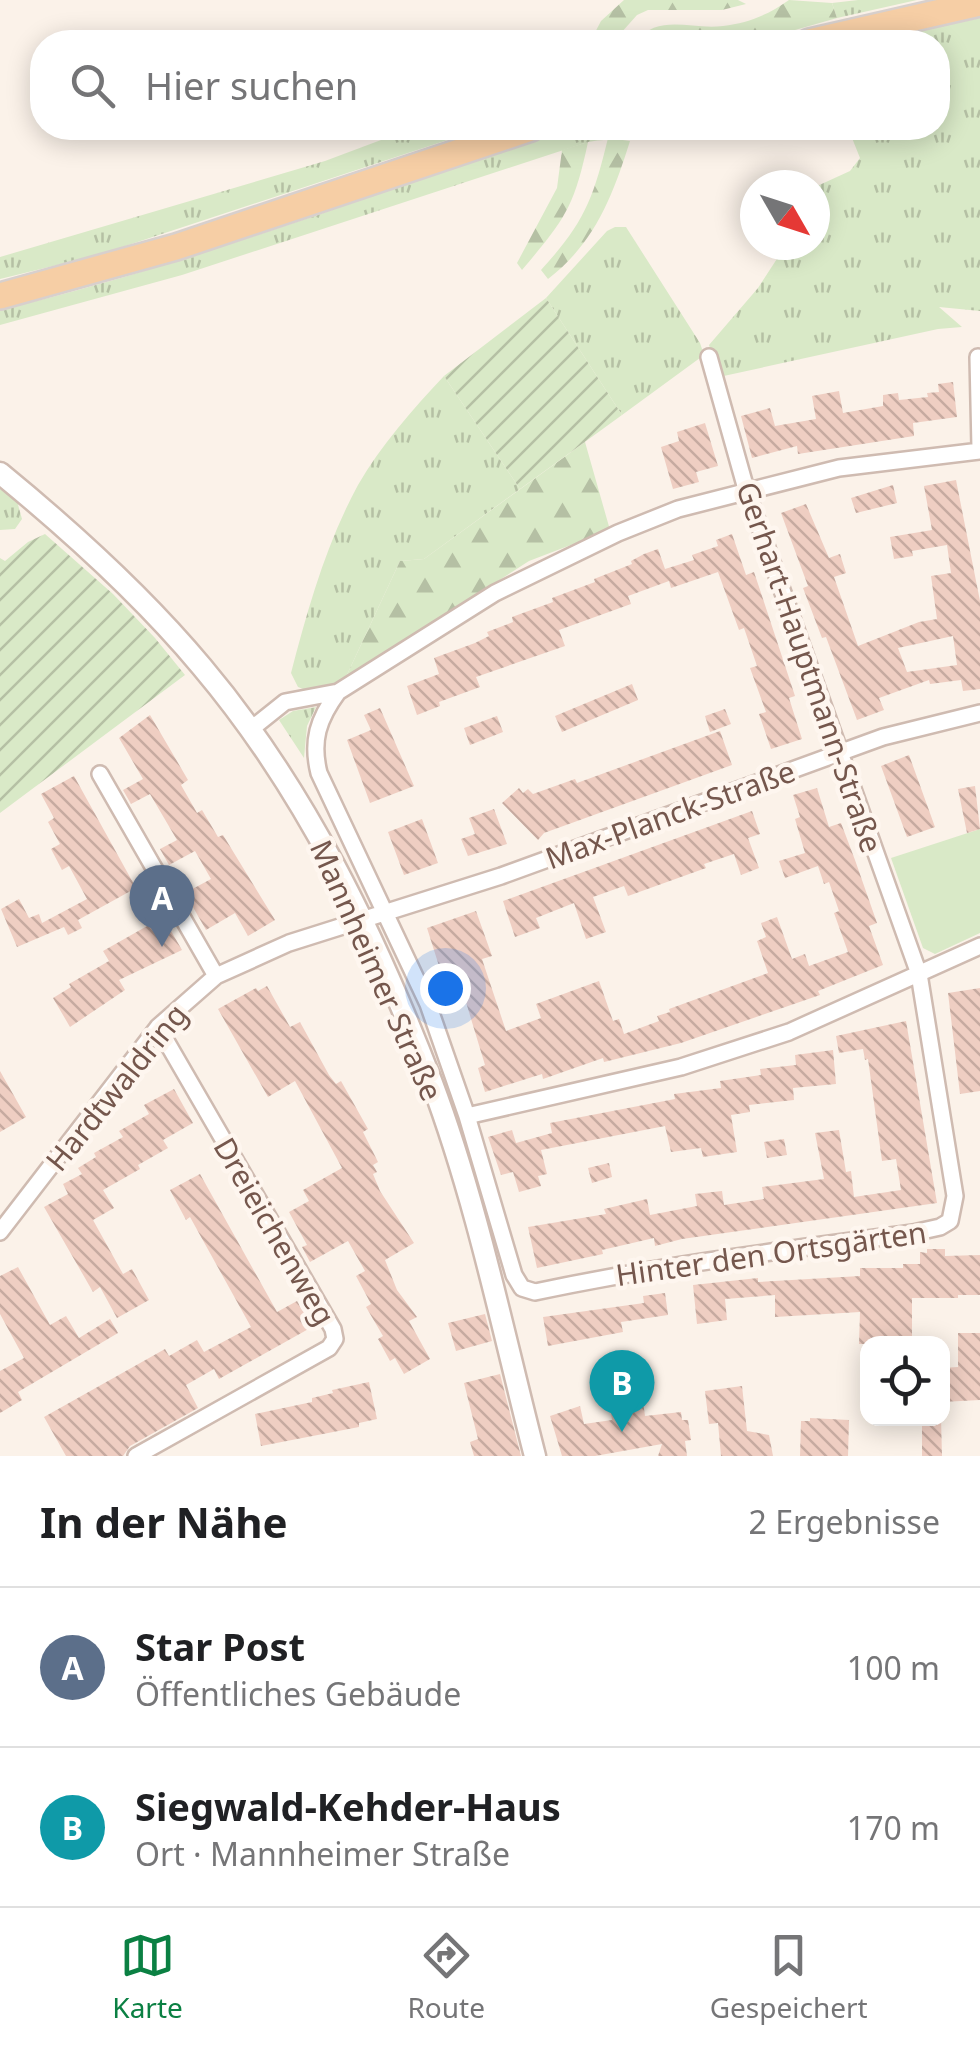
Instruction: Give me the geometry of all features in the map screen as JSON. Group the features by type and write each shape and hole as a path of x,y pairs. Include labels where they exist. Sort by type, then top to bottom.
{"main road":[{"path":"862,30 980,3"},
{"path":"0,296 162,251 495,140"}],"street":[{"name":"Gerhart-Hauptmann-Straße","path":"709,357 746,489 919,974"},
{"path":"978,357 980,450 839,468 746,489 678,508 618,533 461,613 338,692 325,710 314,749 318,773 428,1004 466,1116 681,1067 789,1032 980,946"},
{"name":"Mannheimer Straße","path":"0,473 84,544 152,611 250,730 314,829 362,921 432,1086 495,1296 535,1456"},
{"path":"250,730 285,702 338,692"},
{"name":"Max-Planck-Straße","path":"362,921 501,876 840,752 906,730 980,713"},
{"path":"100,774 216,976"},
{"name":"Hardtwaldring","path":"0,1232 158,1027 216,976 288,944 362,921"},
{"name":"Hinter den Ortsgärten","path":"466,1116 514,1274 522,1288 535,1292 642,1269 915,1233 946,1225 953,1214 954,1196 919,974"},
{"name":"Dreieichenweg","path":"136,1456 329,1348 335,1339 332,1326 158,1027"}],"green space":[{"path":"624,0 738,0 746,4 722,10 648,10 637,15 624,30 596,30"},
{"path":"789,0 832,3 837,18 795,30 650,30 665,25 723,26 765,14"},
{"path":"917,0 837,18 832,3"},
{"path":"980,18 980,311 939,307 962,327 719,377 709,345 758,288 776,260 830,260 830,180 850,171 860,158 853,140 950,140 950,30 924,30"},
{"path":"381,140 448,140 98,255 0,279 0,257 325,161"},
{"path":"533,140 608,140 588,142 182,275 0,325 0,310 144,271"},
{"path":"607,140 630,141 609,199 590,234 548,279 541,270 577,224 597,178"},
{"path":"588,142 566,212 522,270 517,263 557,188 562,150"},
{"path":"615,227 626,227 704,355 622,415 546,298"},
{"path":"546,298 622,415 520,489 444,376"},
{"path":"444,376 520,489 424,559 400,561 345,679 323,690 298,687 291,673 336,530 367,470"},
{"path":"585,442 610,530 529,561 345,679 400,561 424,559"},
{"path":"0,489 17,501 22,519 15,529 0,530"},
{"path":"45,534 113,594 185,675 0,813 0,558 5,561"},
{"path":"316,707 307,726 304,758 279,720 293,711"},
{"path":"980,829 980,933 935,954 923,948 891,858"}],"building":[{"path":"953,382 957,417 913,423 914,436 798,454 797,446 752,458 741,416 770,408 775,426 816,419 812,396 839,391 843,413 883,406 883,395 898,393 899,400 928,397 927,393 939,392 938,384"},
{"path":"705,423 718,466 696,472 699,482 673,489 661,447 679,441 677,432"},
{"path":"956,480 980,601 980,689 963,691 961,680 930,684 929,680 879,698 884,710 857,720 803,588 808,586 781,513 806,504 829,558 840,554 846,573 834,577 858,646 937,619 931,576 951,573 947,545 912,551 913,556 894,559 890,537 932,530 924,486","holes":["953,636 957,665 907,672 898,648"]},
{"path":"893,485 897,503 856,513 851,498"},
{"path":"732,534 746,575 754,572 795,696 789,698 802,739 771,749 759,714 766,712 750,668 757,666 718,572 671,588 669,581 628,596 631,604 559,630 565,646 476,677 480,687 417,715 407,686 439,674 434,658 475,643 489,636 487,632 513,622 512,617 595,582 594,579 632,564 644,554 658,549 665,569 694,560 692,555 718,546 716,540"},
{"path":"632,684 638,700 562,732 555,716"},
{"path":"380,708 414,786 370,803 347,740 371,730 364,715"},
{"path":"725,709 731,724 710,732 705,716"},
{"path":"150,715 188,780 181,785 197,813 202,810 218,837 223,835 275,920 248,936 235,913 206,930 185,893 211,879 195,851 169,865 160,849 177,840 150,794 131,804 123,790 143,779 119,738"},
{"path":"497,716 503,732 470,745 464,728"},
{"path":"720,731 732,765 544,833 538,840 502,803 519,788 523,793 528,789 533,794 575,779 577,783"},
{"path":"909,755 935,827 907,837 881,766"},
{"path":"74,776 136,888 78,920 82,928 68,935 64,927 17,947 1,909 19,899 29,918 39,914 42,923 87,899 69,866 62,870 51,849 60,844 48,822 54,818 41,794"},
{"path":"975,786 980,829 967,833 958,789"},
{"path":"817,788 829,827 841,823 855,860 877,923 869,926 883,965 818,991 820,995 681,1043 604,1062 603,1058 543,1079 542,1074 485,1092 478,1068 485,1065 465,999 451,1004 427,928 476,911 492,956 482,959 506,1031 541,1018 536,1004 599,981 613,1021 619,1019 624,1034 659,1021 657,1016 670,1012 669,1009 768,973 757,941 766,937 761,923 777,917 792,959 805,954 809,966 848,952 834,913 839,911 829,882 824,884 818,866 785,878 779,861 805,853 793,795"},
{"path":"494,809 507,844 468,856 461,839 475,834 469,818"},
{"path":"752,811 760,834 748,838 759,868 741,875 734,854 628,896 624,886 593,897 606,932 586,939 574,903 536,918 540,928 515,937 503,901"},
{"path":"422,819 438,863 404,875 388,832"},
{"path":"163,917 182,950 119,980 125,990 70,1027 53,998 109,961 103,951"},
{"path":"267,986 290,1027 300,1022 329,1075 336,1084 341,1081 368,1129 363,1132 378,1162 373,1165 377,1172 373,1174 380,1191 414,1243 385,1260 397,1290 417,1317 409,1321 430,1359 404,1374 395,1358 390,1361 378,1339 383,1336 366,1307 371,1304 356,1276 365,1271 348,1241 310,1262 302,1247 307,1245 289,1212 309,1201 303,1190 342,1168 295,1081 268,1097 218,1009"},
{"path":"980,988 980,1091 960,1094 948,993"},
{"path":"906,1021 937,1203 655,1246 654,1238 537,1268 528,1227 606,1214 604,1209 647,1199 650,1215 697,1206 695,1194 722,1191 724,1205 764,1199 762,1187 824,1179 815,1133 839,1130 854,1197 901,1190 896,1159 882,1161 868,1059 865,1060 863,1049 839,1053 836,1036"},
{"path":"833,1050 836,1084 793,1088 794,1100 749,1105 750,1112 731,1115 737,1152 703,1157 701,1148 671,1152 665,1126 541,1150 547,1174 538,1176 541,1186 519,1192 513,1172 501,1175 488,1137 512,1130 516,1143 552,1133 550,1123 675,1099 674,1094 721,1088 720,1081 761,1075 760,1069 796,1065 795,1055"},
{"path":"0,1071 26,1117 0,1132"},
{"path":"174,1089 193,1123 163,1140 168,1148 138,1165 140,1169 103,1190 114,1208 93,1220 123,1274 132,1269 149,1300 117,1318 100,1287 93,1292 44,1207 68,1194 63,1184 82,1174 78,1168 96,1157 94,1153 123,1137 119,1131 149,1114 144,1105"},
{"path":"784,1139 787,1155 767,1158 764,1142"},
{"path":"609,1163 612,1177 592,1183 588,1168"},
{"path":"200,1174 277,1312 297,1301 312,1327 219,1379 214,1369 186,1385 198,1408 130,1446 123,1456 66,1456 44,1417 165,1349 169,1356 197,1340 204,1352 251,1327 190,1217 186,1220 170,1190"},
{"path":"927,1249 945,1249 945,1256 980,1255 980,1295 912,1298 912,1336 860,1336 859,1344 860,1312 775,1317 775,1295 725,1299 727,1320 697,1324 693,1285 758,1278 758,1282 860,1276 860,1268 920,1264 920,1252 927,1253"},
{"path":"18,1267 50,1325 66,1316 79,1338 110,1319 118,1333 18,1392 22,1400 0,1413 0,1371 24,1358 0,1314 0,1276"},
{"path":"665,1293 668,1315 621,1322 623,1332 548,1346 543,1317 644,1303 643,1296"},
{"path":"485,1314 492,1341 456,1351 448,1323"},
{"path":"958,1333 980,1333 980,1400 950,1402 950,1368 958,1367"},
{"path":"639,1372 645,1416 681,1412 682,1420 688,1420 691,1440 685,1441 687,1456 658,1456 662,1444 595,1456 562,1456 550,1416 580,1406 584,1424 612,1420 606,1376"},
{"path":"500,1374 521,1456 474,1456 470,1442 478,1439 464,1383"},
{"path":"369,1382 377,1419 359,1423 359,1427 261,1446 255,1414 312,1402 312,1398 333,1393 332,1390"},
{"path":"742,1386 747,1431 769,1435 773,1456 721,1456 718,1423 709,1424 705,1391"},
{"path":"849,1420 848,1456 800,1456 801,1421"},
{"path":"922,1426 941,1426 942,1456 922,1456"}],"place":[{"name":"Star Post","path":"162,947"},
{"name":"Siegwald-Kehder-Haus","path":"622,1432"}]}
